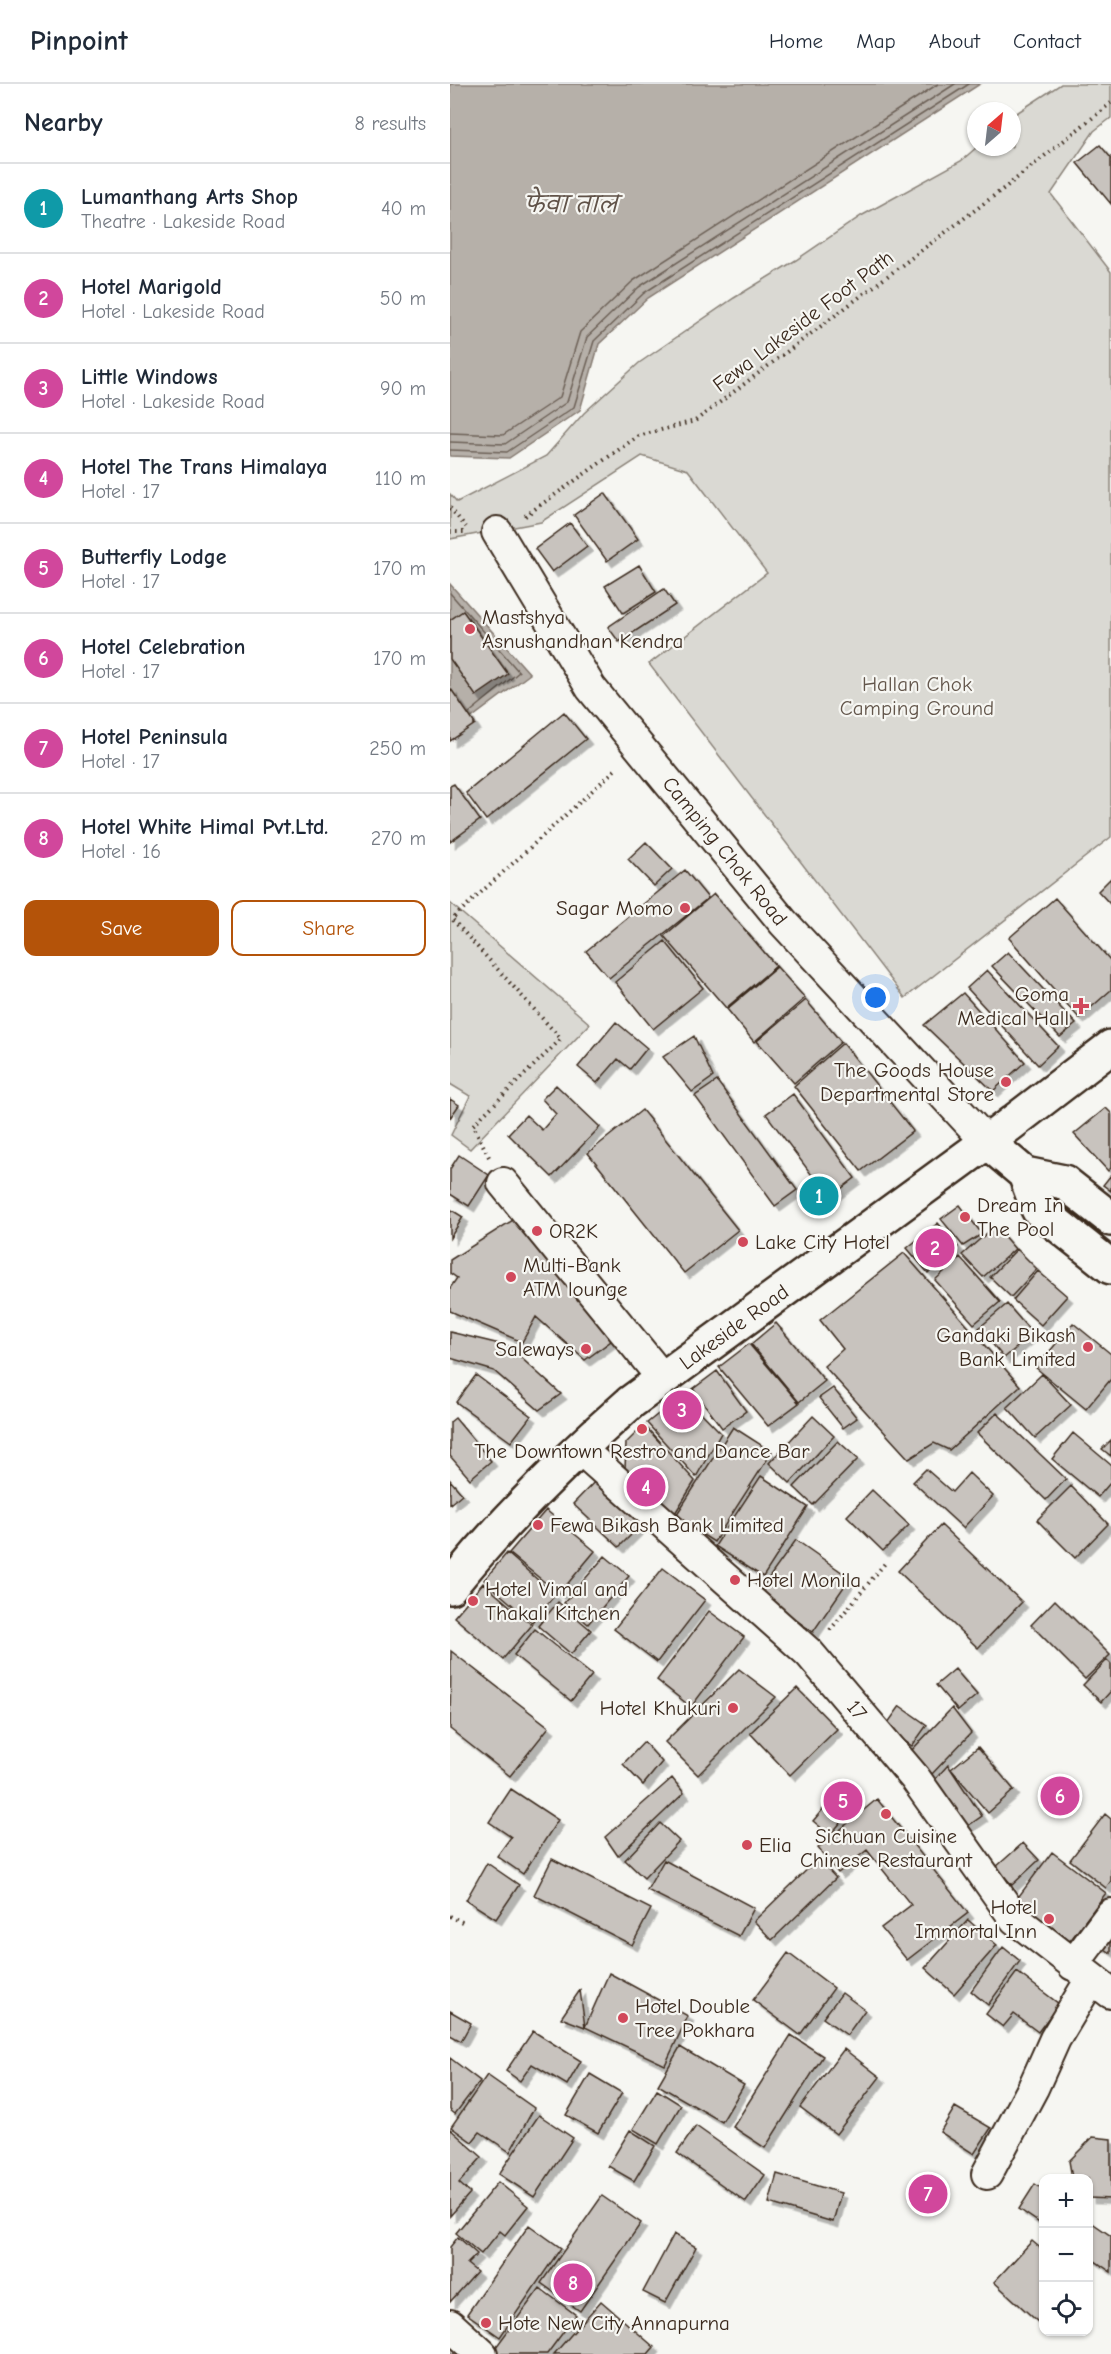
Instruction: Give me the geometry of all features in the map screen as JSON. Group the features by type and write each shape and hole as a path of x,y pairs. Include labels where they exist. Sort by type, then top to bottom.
{"main road":[{"name":"Lakeside Road","path":"450,1587 522,1506 579,1448 631,1402 987,1142 1111,1047"},
{"path":"987,1142 1025,1174 1064,1182 1111,1219"},
{"path":"1025,1174 1038,1209 1111,1267"}],"street":[{"name":"Camping Chok Road","path":"484,532 591,688 783,922 987,1142"},
{"path":"503,1183 663,1379"},
{"name":"17","path":"579,1448 809,1653 915,1778 1015,1919 1092,1979"},
{"path":"987,2174 1033,2088 1055,2039 1092,1979 1111,1914"},
{"path":"450,2325 482,2354"}],"path":[{"name":"Fewa Lakeside Foot Path","path":"484,532 532,512 638,436 694,421 1007,186 1111,103"},
{"path":"450,508 484,532"},
{"path":"503,1183 473,1125 561,1039 452,919 639,747"},
{"path":"809,1653 886,1562"},
{"path":"450,1916 466,1924"}],"green space":[{"name":"Hallan Chok Camping Ground","path":"1061,84 1111,84 1111,118 1094,131 1051,194 1111,272 1111,837 905,998 649,664 767,573 688,470 642,456 541,522 450,539 450,494 457,502 546,456 584,413 639,363 861,216 967,156 1021,156 1021,110"},
{"path":"450,903 590,1024 470,1149 451,1135 470,1096 450,1084"}],"water":[{"name":"फेवा ताल","path":"450,84 980,84 648,298 599,344 580,410 509,458 450,456"},
{"name":"Mastshya Asnushandhan Kendra","path":"450,584 530,674 450,734"}],"building":[{"path":"1100,145 1111,158 1111,204 1077,163"},
{"path":"605,493 638,539 607,561 574,515"},
{"path":"570,523 587,546 552,572 535,549"},
{"path":"639,565 656,592 623,613 605,586"},
{"path":"664,589 675,605 619,642 608,627"},
{"path":"463,611 508,674 476,696 450,659 450,620"},
{"path":"450,690 475,724 450,741"},
{"path":"564,712 586,739 486,820 466,793"},
{"path":"454,784 480,820 450,842 450,786"},
{"path":"646,842 672,869 654,886 628,859"},
{"path":"685,870 708,898 609,978 586,951"},
{"path":"1111,878 1111,905 1098,891"},
{"path":"714,894 776,966 726,1008 664,936"},
{"path":"1055,898 1111,961 1111,990 1079,1018 1009,938"},
{"path":"665,941 703,988 653,1029 615,982"},
{"path":"1008,952 1076,1024 1060,1037 992,966"},
{"path":"777,967 805,998 754,1042 727,1009"},
{"path":"987,970 1058,1046 1038,1065 967,988"},
{"path":"963,993 1025,1062 993,1091 924,1025"},
{"path":"806,1000 841,1042 794,1083 757,1041"},
{"path":"616,1022 647,1048 630,1069 618,1059 597,1083 578,1067"},
{"path":"694,1036 713,1077 692,1092 663,1057"},
{"path":"843,1043 913,1131 861,1171 794,1086"},
{"path":"717,1081 797,1190 775,1206 695,1096"},
{"path":"556,1085 600,1127 552,1177 508,1134 526,1115 542,1130 556,1114 542,1099"},
{"path":"793,1094 855,1178 829,1198 766,1114"},
{"path":"450,1099 459,1105 450,1118"},
{"path":"1106,1108 1111,1113 1111,1168 1108,1171 1074,1134"},
{"path":"642,1110 738,1230 684,1273 588,1153"},
{"path":"459,1155 489,1175 469,1206 450,1194 450,1169"},
{"path":"1111,1175 1111,1191 1103,1185"},
{"path":"960,1205 982,1234 963,1246 941,1219"},
{"path":"450,1209 463,1217 450,1238"},
{"path":"524,1213 611,1341 585,1360 536,1317 522,1342 450,1311 450,1288 457,1278 450,1273 450,1260"},
{"path":"938,1223 958,1247 928,1273 907,1248"},
{"path":"995,1226 1015,1249 983,1277 962,1255"},
{"path":"1017,1249 1037,1269 1011,1297 990,1277"},
{"path":"904,1253 1020,1386 949,1450 934,1443 909,1459 824,1366 843,1349 820,1320"},
{"path":"960,1257 1000,1302 974,1324 935,1280"},
{"path":"1038,1271 1067,1296 1041,1325 1013,1300"},
{"path":"1007,1304 1033,1334 1004,1358 979,1328"},
{"path":"776,1323 825,1381 799,1402 751,1344"},
{"path":"1073,1323 1111,1354 1111,1379 1086,1409 1036,1368"},
{"path":"450,1332 508,1346 561,1394 539,1410 494,1371 450,1358"},
{"path":"749,1344 799,1403 768,1426 719,1367"},
{"path":"717,1371 746,1411 722,1428 693,1389"},
{"path":"1042,1374 1071,1405 1035,1438 1007,1407"},
{"path":"476,1375 531,1416 511,1442 456,1402"},
{"path":"833,1388 857,1418 843,1428 819,1398"},
{"path":"683,1394 721,1433 696,1477 647,1423"},
{"path":"997,1413 1066,1479 1046,1500 977,1433"},
{"path":"813,1416 834,1436 790,1483 769,1463"},
{"path":"455,1418 491,1461 470,1479 450,1456 450,1422"},
{"path":"644,1425 695,1481 672,1518 625,1469 626,1443"},
{"path":"733,1427 772,1452 714,1542 675,1517"},
{"path":"1073,1433 1111,1465 1111,1482 1098,1497 1052,1459"},
{"path":"1111,1440 1111,1456 1102,1449"},
{"path":"838,1441 858,1459 813,1505 794,1487"},
{"path":"926,1469 952,1492 969,1473 993,1496 963,1528 913,1482"},
{"path":"761,1476 808,1507 763,1577 715,1546"},
{"path":"599,1477 645,1521 619,1547 573,1504"},
{"path":"450,1480 462,1494 450,1504"},
{"path":"1071,1486 1108,1524 1075,1558 1037,1520"},
{"path":"872,1490 909,1525 883,1551 847,1516"},
{"path":"546,1510 595,1551 559,1594 509,1553"},
{"path":"941,1525 1022,1602 978,1648 898,1571"},
{"path":"796,1540 850,1578 813,1632 758,1593"},
{"path":"507,1553 555,1595 532,1622 484,1580"},
{"path":"605,1556 629,1576 588,1624 564,1603"},
{"path":"663,1568 705,1600 657,1662 614,1629"},
{"path":"483,1583 532,1625 503,1659 454,1617"},
{"path":"1055,1600 1110,1655 1085,1679 1031,1625"},
{"path":"558,1602 591,1630 571,1654 538,1626"},
{"path":"709,1611 744,1637 691,1707 657,1680"},
{"path":"535,1629 592,1675 571,1701 514,1655"},
{"path":"451,1651 549,1727 510,1776 450,1729"},
{"path":"1107,1660 1111,1664 1111,1691 1101,1702 1083,1685"},
{"path":"739,1669 776,1697 698,1775 665,1742"},
{"path":"955,1669 977,1695 958,1711 936,1685"},
{"path":"797,1688 837,1729 790,1775 750,1733"},
{"path":"900,1706 927,1725 912,1746 885,1727"},
{"path":"952,1708 971,1733 932,1774 910,1752"},
{"path":"644,1742 662,1762 643,1785 623,1764"},
{"path":"978,1747 1014,1790 988,1813 951,1769"},
{"path":"948,1765 982,1816 962,1830 929,1786"},
{"path":"672,1778 684,1793 618,1856 605,1837"},
{"path":"841,1788 857,1804 830,1835 813,1821"},
{"path":"511,1789 558,1820 523,1874 497,1856 511,1837 489,1822"},
{"path":"877,1799 968,1913 907,1960 881,1928 911,1905 867,1850 838,1873 818,1848"},
{"path":"1105,1814 1111,1819 1111,1881 1106,1888 1070,1860"},
{"path":"660,1823 679,1841 644,1878 625,1860"},
{"path":"1023,1843 1039,1860 1012,1885 996,1867"},
{"path":"1052,1852 1106,1893 1070,1941 1016,1900"},
{"path":"552,1859 651,1909 632,1945 534,1895"},
{"path":"818,1859 836,1878 772,1940 754,1921"},
{"path":"664,1860 754,1908 739,1936 647,1890"},
{"path":"487,1863 519,1885 496,1919 466,1900"},
{"path":"968,1920 997,1945 954,1994 925,1968"},
{"path":"1111,1928 1111,1953 1099,1945"},
{"path":"1003,1947 1020,1961 988,2005 971,1991"},
{"path":"788,1953 834,1988 800,2035 753,2000"},
{"path":"1017,1972 1059,2004 1038,2032 1014,2014 1003,2027 986,2014"},
{"path":"609,1973 688,2016 665,2065 585,2027"},
{"path":"580,1990 585,2027 561,2018"},
{"path":"842,1993 865,2010 847,2035 823,2018"},
{"path":"450,2011 471,2023 461,2041 450,2035"},
{"path":"533,2031 581,2061 567,2085 532,2064 520,2081 506,2071"},
{"path":"791,2035 823,2056 765,2148 733,2127"},
{"path":"680,2047 744,2085 722,2122 658,2085"},
{"path":"844,2049 880,2077 836,2134 800,2107"},
{"path":"450,2058 480,2081 455,2114 450,2110"},
{"path":"590,2074 622,2093 598,2133 566,2115"},
{"path":"487,2075 534,2108 510,2152 480,2132 472,2142 451,2127"},
{"path":"657,2090 681,2105 658,2144 633,2129"},
{"path":"955,2107 991,2128 974,2154 940,2132"},
{"path":"539,2115 573,2138 534,2197 499,2174"},
{"path":"696,2126 765,2175 746,2202 677,2153"},
{"path":"450,2129 482,2157 459,2183 470,2193 450,2216"},
{"path":"630,2130 655,2146 634,2181 608,2166"},
{"path":"1093,2137 1111,2139 1111,2199 1093,2198 1093,2174 1071,2174 1069,2161"},
{"path":"777,2174 841,2193 833,2222 769,2203"},
{"path":"498,2182 528,2206 505,2235 500,2231 481,2254 456,2233"},
{"path":"1035,2184 1039,2187 1039,2223 1019,2209"},
{"path":"602,2196 641,2223 580,2311 541,2283"},
{"path":"1093,2223 1111,2236 1111,2272 1093,2259"},
{"path":"529,2225 561,2248 500,2337 467,2314"},
{"path":"674,2234 696,2247 665,2303 643,2292"},
{"path":"458,2237 477,2254 467,2264 477,2272 450,2302 450,2247"},
{"path":"1032,2241 1039,2247 1039,2321 1038,2322 994,2282"},
{"path":"540,2288 576,2315 547,2354 497,2354 493,2351"},
{"path":"601,2301 654,2347 648,2354 554,2354"},
{"path":"450,2339 461,2354 450,2354"}],"place":[{"name":"Mastshya Asnushandhan Kendra","path":"470,629"},
{"name":"Sagar Momo","path":"685,908"},
{"name":"Goma Medical Hall","path":"1081,1006"},
{"name":"The Goods House Departmental Store","path":"1006,1082"},
{"name":"Lumanthang Arts Shop","path":"819,1196"},
{"name":"Dream In The Pool","path":"965,1217"},
{"name":"OR2K","path":"537,1231"},
{"name":"Lake City Hotel","path":"743,1242"},
{"name":"Hotel Marigold","path":"935,1248"},
{"name":"Multi-Bank ATM lounge","path":"511,1277"},
{"name":"Gandaki Bikash Bank Limited","path":"1088,1347"},
{"name":"Saleways","path":"586,1349"},
{"name":"Little Windows","path":"682,1410"},
{"name":"The Downtown Restro and Dance Bar","path":"642,1429"},
{"name":"Hotel The Trans Himalaya","path":"646,1487"},
{"name":"Fewa Bikash Bank Limited","path":"538,1525"},
{"name":"Hotel Monila","path":"735,1580"},
{"name":"Hotel Vimal and Thakali Kitchen","path":"473,1601"},
{"name":"Hotel Khukuri","path":"733,1708"},
{"name":"Hotel Celebration","path":"1060,1796"},
{"name":"Butterfly Lodge","path":"843,1801"},
{"name":"Sichuan Cuisine Chinese Restaurant","path":"886,1814"},
{"name":"Elia","path":"747,1845"},
{"name":"Hotel Immortal Inn","path":"1049,1919"},
{"name":"Hotel Double Tree Pokhara","path":"623,2018"},
{"name":"Hotel Peninsula","path":"928,2194"},
{"name":"Hotel White Himal Pvt.Ltd.","path":"573,2283"},
{"name":"Hote New City Annapurna","path":"486,2323"}]}
